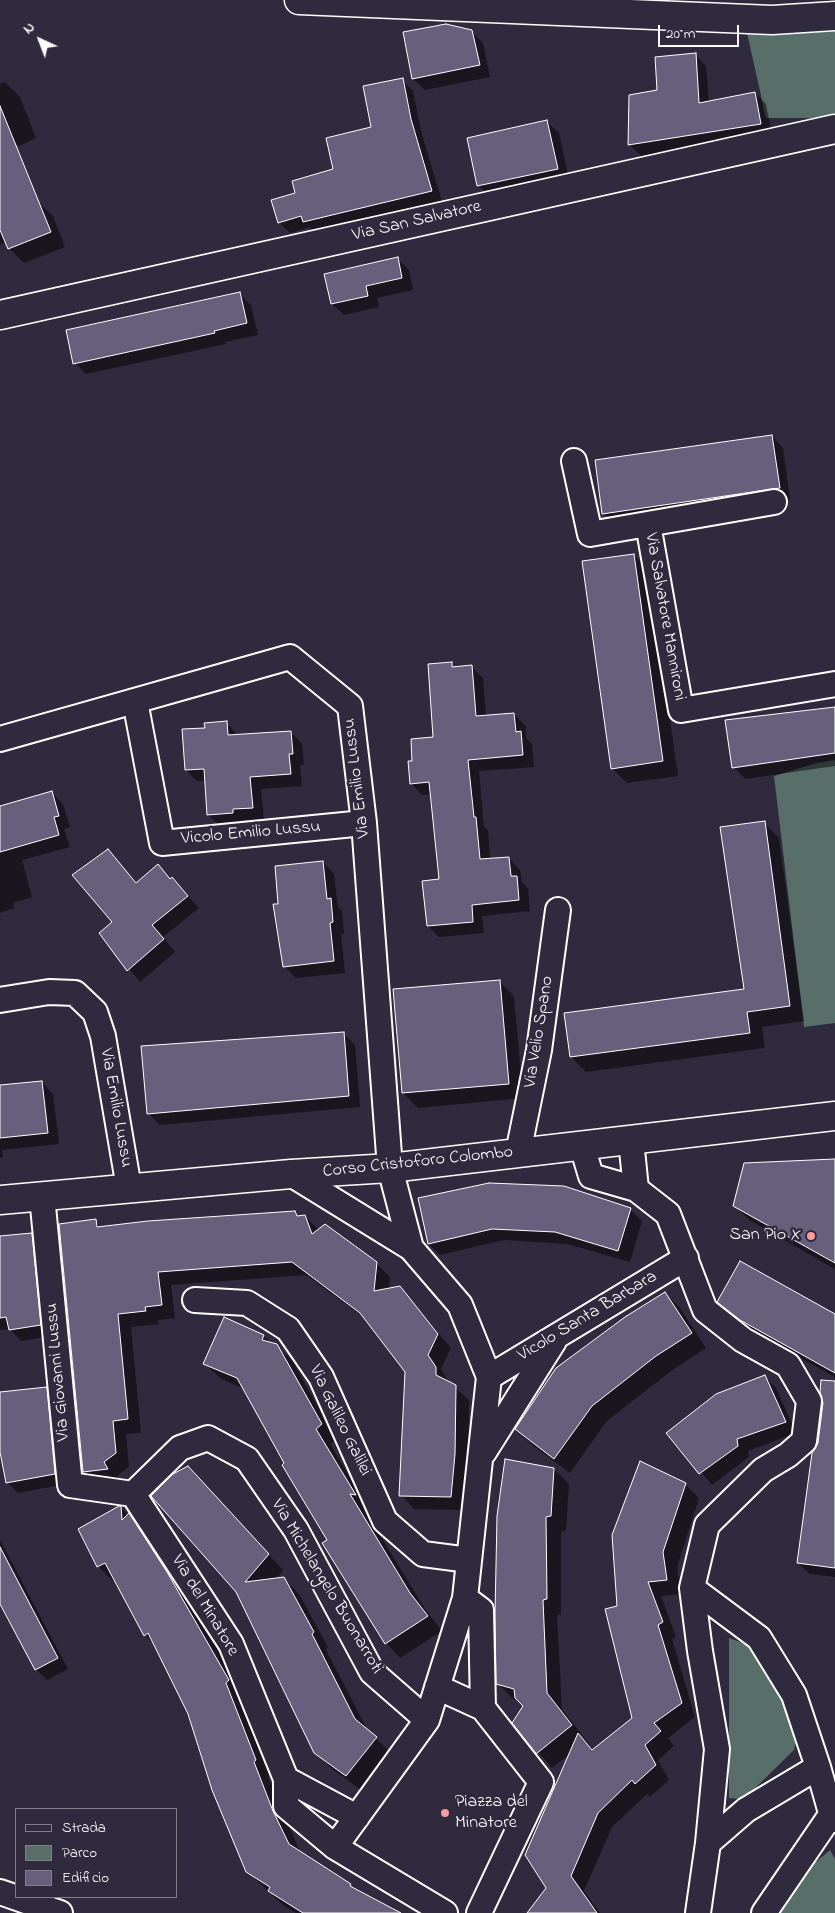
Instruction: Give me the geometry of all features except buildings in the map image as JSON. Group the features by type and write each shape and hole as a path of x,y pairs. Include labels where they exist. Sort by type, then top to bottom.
{"main road":[{"path":"299,0 772,20 835,16"},
{"name":"Via San Salvatore","path":"4,309 835,129"},
{"name":"Corso Cristoforo Colombo","path":"0,1200 291,1174 390,1168 835,1116"}],"street":[{"path":"574,461 590,534 774,502"},
{"name":"Via Salvatore Mannironi","path":"648,524 681,710 835,684"},
{"name":"Via Emilio Lussu","path":"0,739 290,657 350,706 364,823 390,1168 411,1248"},
{"name":"Vicolo Emilio Lussu","path":"135,701 162,843 364,823"},
{"name":"Via Velio Spano","path":"518,1153 539,1050 558,910"},
{"name":"Via Emilio Lussu","path":"0,1000 49,992 75,992 95,1012 102,1036 129,1188"},
{"path":"631,1140 636,1189"},
{"path":"582,1146 591,1176 636,1189 668,1214 705,1310 743,1340 788,1365 809,1401 804,1441 788,1455 763,1470 707,1525 692,1588 700,1651 717,1749 708,1843 698,1913"},
{"path":"291,1174 411,1248 460,1305 489,1377 482,1456 465,1598 427,1720 335,1847 445,1913"},
{"name":"Via Giovanni Lussu","path":"42,1196 70,1485 133,1494"},
{"name":"Vicolo Santa Barbara","path":"489,1377 686,1258"},
{"name":"Via Galileo Galilei","path":"195,1300 247,1303 288,1329 321,1377 385,1521 423,1554 469,1560"},
{"path":"482,1456 556,1336"},
{"name":"Via Michelangelo Buonarroti","path":"133,1494 180,1448 208,1438 247,1459 296,1530 372,1672 427,1720"},
{"name":"Via del Minatore","path":"133,1494 231,1644 286,1779 286,1806 335,1847"},
{"path":"692,1588 759,1638 794,1695 834,1814 764,1913"},
{"path":"465,1598 481,1610 483,1708"},
{"path":"437,1687 483,1708 541,1782 479,1913"},
{"path":"708,1843 746,1810 818,1767"},
{"path":"286,1779 357,1817"},
{"path":"0,1892 15,1897"},
{"path":"17,1898 60,1913"}],"green space":[{"path":"835,28 835,114 812,118 766,118 747,33 767,35"},
{"path":"835,760 835,1023 804,1027 774,776 817,763"},
{"path":"729,1638 759,1649 799,1724 794,1750 744,1799 729,1798"},
{"path":"830,1850 835,1859 835,1913 777,1913 797,1878"}],"place":[{"name":"San Pio X","path":"811,1236"},
{"name":"Piazza del Minatore","path":"445,1813"}]}
